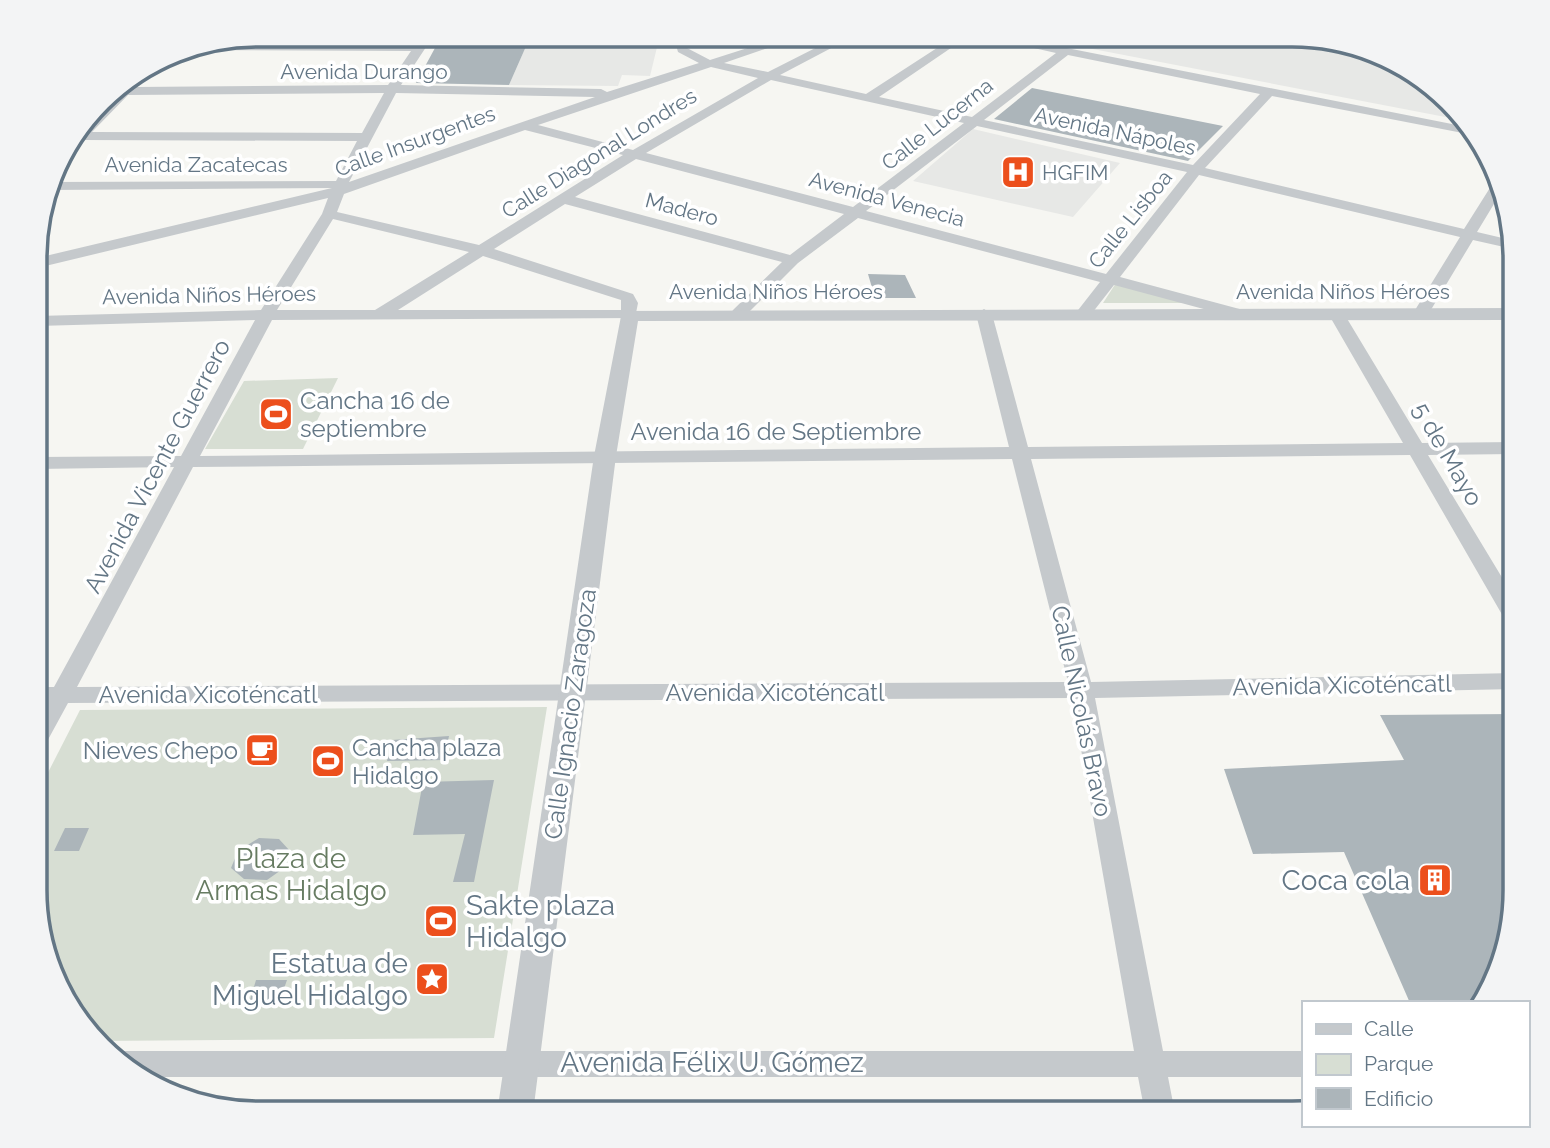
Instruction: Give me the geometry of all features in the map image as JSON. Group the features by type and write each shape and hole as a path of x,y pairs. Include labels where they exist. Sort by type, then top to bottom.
{"street":[{"name":"Avenida Vicente Guerrero","path":"48,719 266,315 330,214 339,188 366,137 392,89 420,47"},
{"path":"681,47 708,63"},
{"name":"Calle Insurgentes","path":"47,261 339,188 759,47"},
{"name":"Calle Diagonal Londres","path":"377,316 483,251 632,153 765,75 823,48"},
{"path":"868,98 946,48"},
{"path":"1049,48 1459,129"},
{"name":"Calle Lucerna","path":"739,313 793,260 1066,51"},
{"name":"Avenida Nápoles","path":"708,63 1196,170 1502,243"},
{"name":"Avenida Durango","path":"130,91 392,89 617,93"},
{"name":"Calle Lisboa","path":"1083,314 1196,170 1269,91"},
{"name":"Avenida Venecia","path":"523,125 1241,314"},
{"path":"87,136 366,137"},
{"name":"Avenida Zacatecas","path":"60,186 339,188"},
{"path":"1420,315 1493,195"},
{"name":"Madero","path":"561,198 793,260"},
{"path":"330,214 483,251 618,292 627,297 630,303 629,315"},
{"name":"Avenida Niños Héroes","path":"47,321 266,315 1502,313"},
{"name":"Calle Nicolás Bravo","path":"984,314 1082,690 1157,1101"},
{"name":"Calle Ignacio Zaragoza","path":"517,1100 605,456 629,315"},
{"name":"5 de Mayo","path":"1337,315 1502,596"},
{"name":"Avenida 16 de Septiembre","path":"47,463 605,456 1021,455 1416,447 1502,448"},
{"name":"Avenida Xicoténcatl","path":"48,695 1082,690 1502,681"},
{"name":"Avenida Félix U. Gómez","path":"140,1064 1302,1064"}],"shaded area":[{"path":"526,47 657,47 650,76 622,75 618,86 509,85"},
{"path":"1086,48 1306,48 1333,51 1360,58 1397,75 1420,91 1448,118"},
{"name":"HGFIM","path":"973,129 1120,163 1073,217 913,181"}],"green space":[{"path":"1116,283 1189,303 1103,303"},
{"name":"Cancha 16 de septiembre","path":"338,378 303,449 205,449 244,381"},
{"name":"Plaza de Armas Hidalgo","path":"547,707 494,1038 111,1041 91,1018 69,983 58,958 48,904 48,773 80,710"}],"building":[{"path":"435,47 526,47 509,85 416,83"},
{"path":"1032,88 1223,126 1188,161 994,119"},
{"path":"868,274 905,275 916,298 875,298"},
{"name":"Coca cola","path":"1502,714 1501,918 1487,971 1471,1001 1409,1001 1344,852 1253,854 1224,769 1404,760 1380,715"},
{"path":"449,736 444,760 387,761 392,740"},
{"path":"494,780 474,882 453,882 465,834 413,835 423,782"},
{"path":"65,828 89,828 79,851 54,851"},
{"path":"259,838 279,839 290,851 284,868 267,880 244,879 231,868 238,851"},
{"path":"256,980 287,980 280,1000 250,1000"}],"place":[{"name":"HGFIM","path":"1018,172"},
{"name":"Cancha 16 de septiembre","path":"276,414"},
{"name":"Nieves Chepo","path":"262,750"},
{"name":"Cancha plaza Hidalgo","path":"328,761"},
{"name":"Coca cola","path":"1435,880"},
{"name":"Sakte plaza Hidalgo","path":"441,921"},
{"name":"Estatua de Miguel Hidalgo","path":"432,979"}]}
